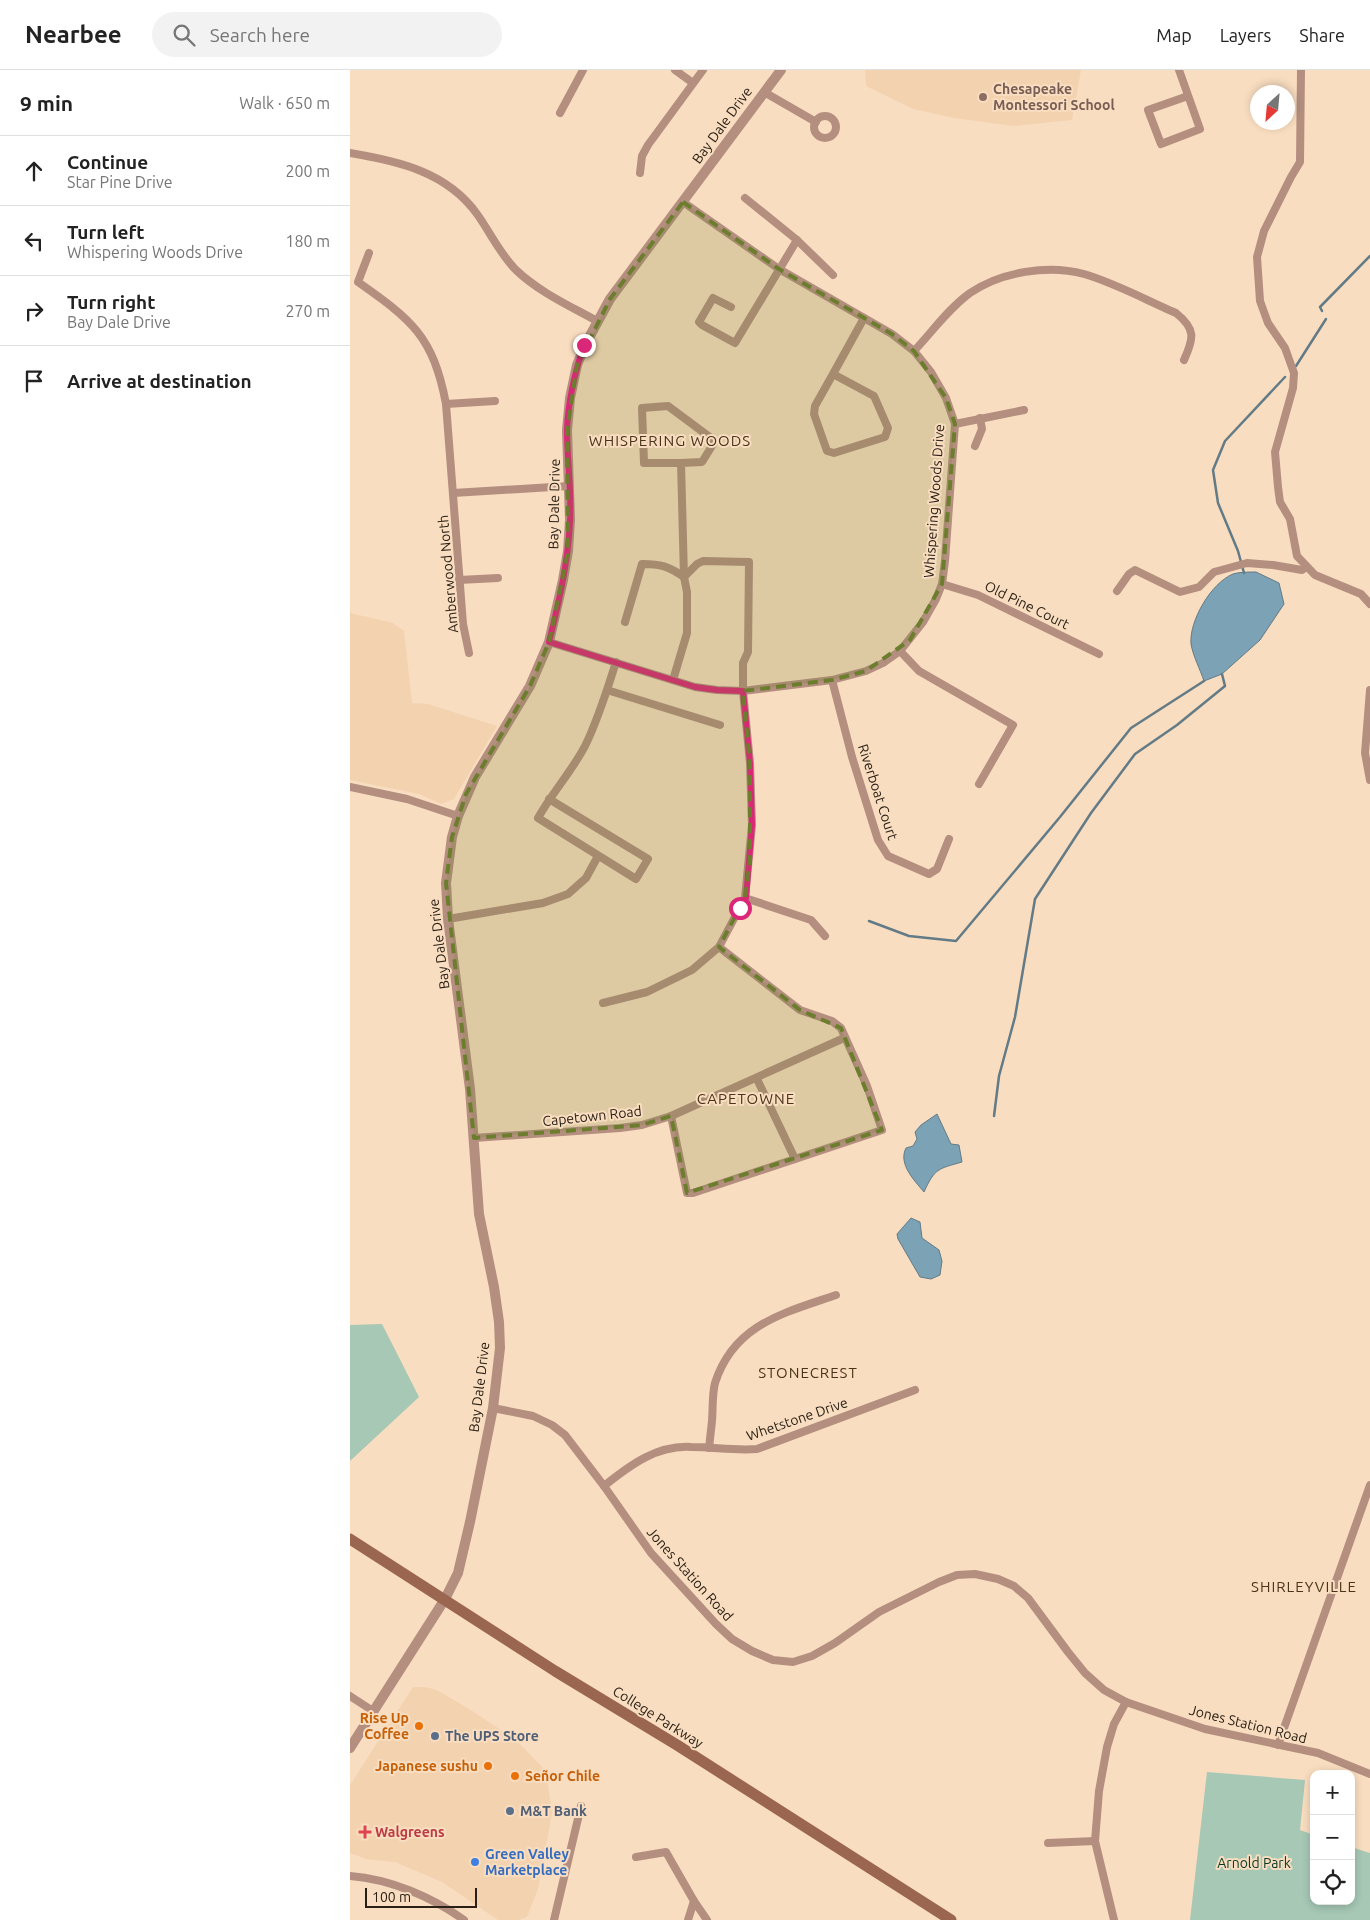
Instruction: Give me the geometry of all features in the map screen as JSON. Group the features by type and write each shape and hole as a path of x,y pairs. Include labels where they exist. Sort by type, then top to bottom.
{"main road":[{"name":"College Parkway","path":"350,1539 951,1920"}],"street":[{"path":"560,113 583,70"},
{"path":"675,70 693,83"},
{"path":"640,174 642,156 648,145 702,70"},
{"name":"Bay Dale Drive","path":"350,1748 445,1599 458,1573 493,1408 499,1356 499,1322 479,1214 462,1014 448,919 446,883 451,843 458,816 475,777 530,686 549,642 564,580 568,552 570,486 567,430 570,398 584,345 610,299 781,70"},
{"path":"1179,70 1200,129 1161,144 1148,110 1188,96"},
{"path":"1301,70 1300,162 1291,176 1264,231 1257,257 1260,301 1268,323 1285,348 1294,373 1293,388 1275,452 1280,502 1290,520 1297,556 1306,567 1315,575 1361,594 1370,604"},
{"path":"764,92 816,122"},
{"path":"350,153 426,172 456,190 476,212 515,269 540,288 597,321"},
{"path":"746,198 797,240 833,275"},
{"name":"Whispering Woods Drive","path":"549,642 695,687 717,690 743,691 832,680 866,671 900,651 923,622 942,584 955,424 946,398 930,372 914,351 892,334 779,269 682,202"},
{"path":"731,307 713,298 700,322 702,325 735,343 797,240"},
{"name":"Amberwood North","path":"369,253 358,282 407,318 421,334 437,368 446,404 463,624 469,653"},
{"path":"914,351 957,304 987,283 1019,274 1061,270 1094,277 1176,313 1186,321 1192,330 1192,343 1184,360"},
{"path":"833,374 874,396 888,428 884,437 834,453 827,451 814,414 815,406 864,318"},
{"path":"446,404 495,401"},
{"path":"668,406 714,442 702,462 681,463 644,463 642,408 668,406"},
{"path":"955,424 1024,410"},
{"path":"975,446 982,429 980,418"},
{"path":"673,680 687,633 681,463"},
{"path":"453,493 570,486"},
{"path":"603,1003 647,992 692,970 719,947 746,898 752,825 750,763 743,691 743,663 748,652 749,562 703,561 684,576"},
{"path":"1117,591 1129,574 1135,570 1180,592 1198,587 1214,572 1247,563 1302,570 1306,567"},
{"path":"625,622 642,564 661,564 684,576"},
{"path":"459,580 498,578"},
{"name":"Old Pine Court","path":"942,584 978,595 1099,654"},
{"path":"900,651 919,671 1013,726 979,784"},
{"path":"549,800 648,858 636,879 538,818 549,800 585,746 616,662"},
{"name":"Riverboat Court","path":"832,680 852,757 875,831 888,856 929,874 937,869 949,839"},
{"path":"607,690 720,725"},
{"path":"1370,690 1365,753 1370,780"},
{"path":"350,787 413,801 458,816"},
{"path":"448,919 543,903 568,894 586,878 598,856"},
{"path":"746,898 812,920 825,936"},
{"path":"671,1116 688,1193 693,1193 882,1130 867,1086 841,1028 832,1021 800,1010 719,947"},
{"name":"Capetown Road","path":"474,1138 642,1125 671,1116 757,1079 844,1038"},
{"path":"757,1079 794,1159"},
{"path":"709,1448 715,1384 736,1344 754,1328 772,1317 836,1295"},
{"name":"Whetstone Drive","path":"604,1486 643,1458 663,1450 688,1446 739,1451 757,1449 915,1390"},
{"name":"Jones Station Road","path":"493,1408 533,1416 552,1425 565,1435 651,1553 684,1591 732,1639 752,1651 773,1660 793,1662 812,1656 835,1643 879,1612 911,1595 957,1575 975,1574 998,1579 1014,1586 1028,1598 1085,1673 1104,1690 1126,1702 1205,1729 1318,1753 1370,1774"},
{"path":"1278,1745 1370,1485"},
{"path":"350,1696 373,1711"},
{"path":"1114,1920 1095,1841 1099,1791 1107,1747 1114,1724 1126,1702"},
{"path":"554,1920 581,1806"},
{"path":"1048,1843 1095,1841"},
{"path":"636,1857 666,1852 707,1920"},
{"path":"350,1876 364,1877 428,1898 464,1920"},
{"path":"688,1920 694,1901"}],"highlighted area":[{"path":"683,202 779,269 892,334 914,351 946,398 955,424 942,584 910,640 866,671 832,680 743,691 750,763 750,861 745,898 719,947 800,1010 841,1028 882,1130 687,1193 671,1116 642,1125 474,1138 446,883 452,837 466,794 530,686 549,642 568,551 567,430 577,365 610,299"}],"shaded area":[{"name":"Chesapeake Montessori School","path":"865,70 1081,70 1072,120 1013,126 954,118 913,109 866,86"},
{"path":"350,613 393,623 404,631 412,703 428,704 497,726 454,799 441,804 419,794 350,780"},
{"path":"413,1687 437,1690 474,1712 517,1741 546,1771 552,1813 538,1889 527,1917 519,1920 498,1920 442,1882 395,1862 366,1859 350,1853 350,1785"}],"green space":[{"path":"382,1324 419,1397 350,1461 350,1325"},
{"name":"Arnold Park","path":"1207,1772 1305,1780 1300,1830 1310,1834 1310,1905 1355,1905 1355,1848 1370,1853 1370,1920 1190,1920"}],"water":[{"path":"1256,572 1279,583 1284,604 1260,640 1222,674 1204,681 1191,644 1191,635 1198,614 1210,594 1225,579 1235,573"},
{"path":"937,1114 951,1144 959,1145 962,1162 947,1166 938,1171 931,1178 924,1192 908,1172 904,1154 906,1148 913,1146 917,1139 915,1132 921,1125"},
{"path":"911,1218 920,1222 922,1238 939,1250 942,1261 940,1275 931,1279 920,1277 898,1239 897,1234"}],"waterway":[{"path":"1322,311 1320,307 1370,256"},
{"path":"1296,366 1326,319"},
{"path":"1244,573 1238,551 1218,503 1213,470 1225,441 1285,377"},
{"path":"994,1116 999,1076 1015,1017 1035,899 1091,813 1135,754 1177,725 1225,686 1222,674"},
{"path":"869,921 909,936 956,941 1060,817 1131,728 1204,681"}],"place":[{"name":"Chesapeake Montessori School","path":"983,97"},
{"name":"Rise Up Coffee","path":"419,1726"},
{"name":"The UPS Store","path":"435,1736"},
{"name":"Japanese sushu","path":"488,1766"},
{"name":"Señor Chile","path":"515,1776"},
{"name":"M&T Bank","path":"510,1811"},
{"name":"Walgreens","path":"365,1832"},
{"name":"Green Valley Marketplace","path":"475,1862"}],"district":[{"name":"WHISPERING WOODS","path":"670,440"},
{"name":"CAPETOWNE","path":"746,1098"},
{"name":"STONECREST","path":"808,1372"},
{"name":"SHIRLEYVILLE","path":"1304,1586"}],"route":[{"path":"584,345 570,398 567,430 570,486 568,552 564,580 549,642 695,687 743,691 750,763 752,825 746,898 740,908"}]}
